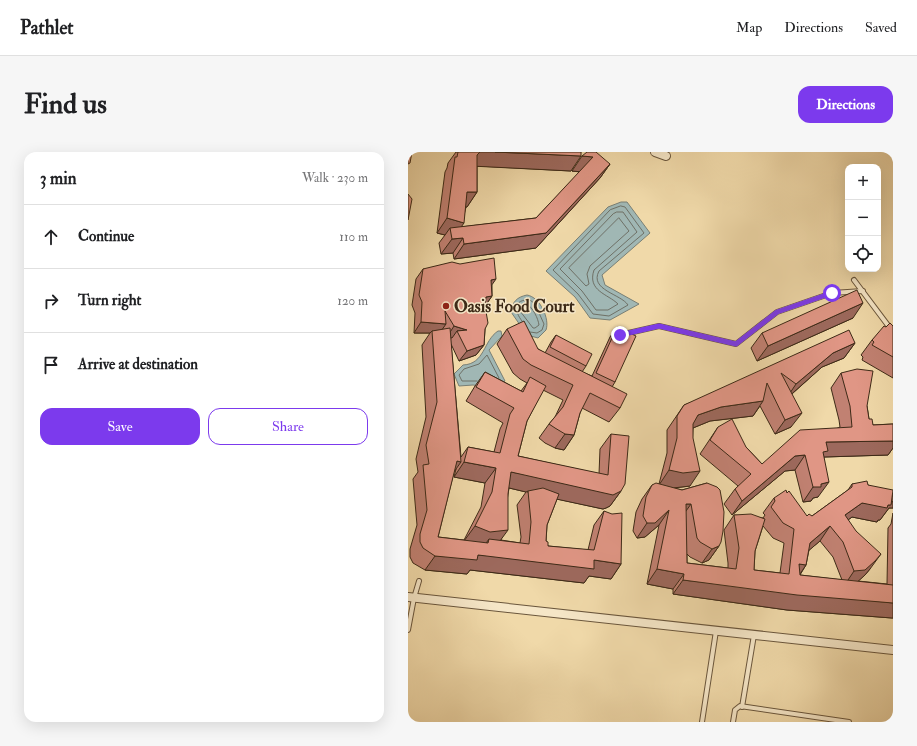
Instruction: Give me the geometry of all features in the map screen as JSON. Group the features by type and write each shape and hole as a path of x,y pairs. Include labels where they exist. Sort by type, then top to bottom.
{"street":[{"path":"655,152 666,156"},
{"path":"411,598 893,650"}],"lane":[{"path":"854,280 893,332"},
{"path":"620,335 659,326 736,344 777,312 832,293 863,291"},
{"path":"408,630 411,598 419,581"},
{"path":"702,722 716,631"},
{"path":"742,706 754,635"},
{"path":"733,722 737,707 742,706 834,721 849,722"}],"water":[{"path":"621,202 627,202 650,233 602,275 605,285 639,304 610,320 590,318 575,297 546,271 608,207"},
{"path":"527,295 532,297 540,304 547,320 546,330 538,338 527,335 511,312 516,300"},
{"path":"498,331 501,331 502,336 489,350 505,381 493,388 473,385 459,386 454,374 463,365 476,361 489,340"}],"building":[{"path":"408,152 412,152 410,163 408,164"},
{"path":"458,152 480,152 477,155 477,192 467,192 464,223 447,218 455,157 457,157"},
{"path":"495,152 581,152 581,156"},
{"path":"587,152 596,152 610,164 546,233 464,244 463,238 452,239 450,228 536,218 593,157 582,156"},
{"path":"408,194 412,199 408,220"},
{"path":"494,258 496,279 491,280 492,296 486,297 485,306 488,323 485,329 484,345 467,351 457,331 467,330 454,326 445,311 446,324 421,322 422,302 419,295 423,269 452,262 460,264"},
{"path":"857,290 863,303 768,346 762,333"},
{"path":"524,321 538,349 627,394 620,408 590,393 580,413 574,435 565,434 549,424 563,407 573,385 531,365 523,359 507,329"},
{"path":"890,323 893,326 893,357 872,345 874,342 872,340 884,326 886,327"},
{"path":"617,327 636,336 615,382 596,373"},
{"path":"450,328 461,462 457,461 438,537 488,543 489,539 529,544 531,522 528,491 543,488 559,494 547,525 546,541 548,542 548,546 594,550 604,511 612,514 622,513 621,564 594,560 594,569 478,555 477,560 435,556 423,548 420,542 420,534 427,510 423,465 429,464 426,445 437,402 432,331"},
{"path":"849,330 855,343 833,353 796,384 781,373 802,413 785,420 767,383 763,401 721,407 698,415 693,424 693,438 700,471 683,473 669,470 677,438 677,416 684,405"},
{"path":"556,335 592,354 586,366 550,347"},
{"path":"857,369 873,371 867,406 869,419 872,419 873,425 893,424 893,441 826,442 828,451 823,452 829,482 821,484 821,487 813,487 805,455 795,456 742,501 735,489 751,474 710,440 718,427 732,419 746,447 762,464 800,430 852,427 850,406 841,373"},
{"path":"485,372 523,392 530,377 546,386 527,421 518,456 608,475 611,434 629,436 625,484 621,491 613,495 511,472 508,494 508,530 490,532 475,526 492,492 496,468 464,462 468,447 500,453 510,414 514,408 476,387"},
{"path":"867,481 868,485 893,490 891,505 888,505 887,508 862,503 845,515 856,531 881,554 865,570 854,571 843,542 830,526 810,543 806,565 799,564 800,575 893,585 893,603 797,595 683,580 684,574 657,569 669,510 655,523 647,523 643,516 646,497 652,485 656,483 682,490 707,483 717,487 720,490 724,512 723,531 719,546 712,549 700,542 697,538 691,504 686,504 687,563 736,569 739,548 734,515 751,514 765,519 755,551 754,570 789,574 794,529 783,523 771,507 775,501 774,498 786,490 787,493 789,491 807,516 809,514 812,516 852,487 852,484"}],"place":[{"name":"Oasis Food Court","path":"446,306"}],"route":[{"path":"620,335 659,326 736,344 777,312 832,293"}]}
